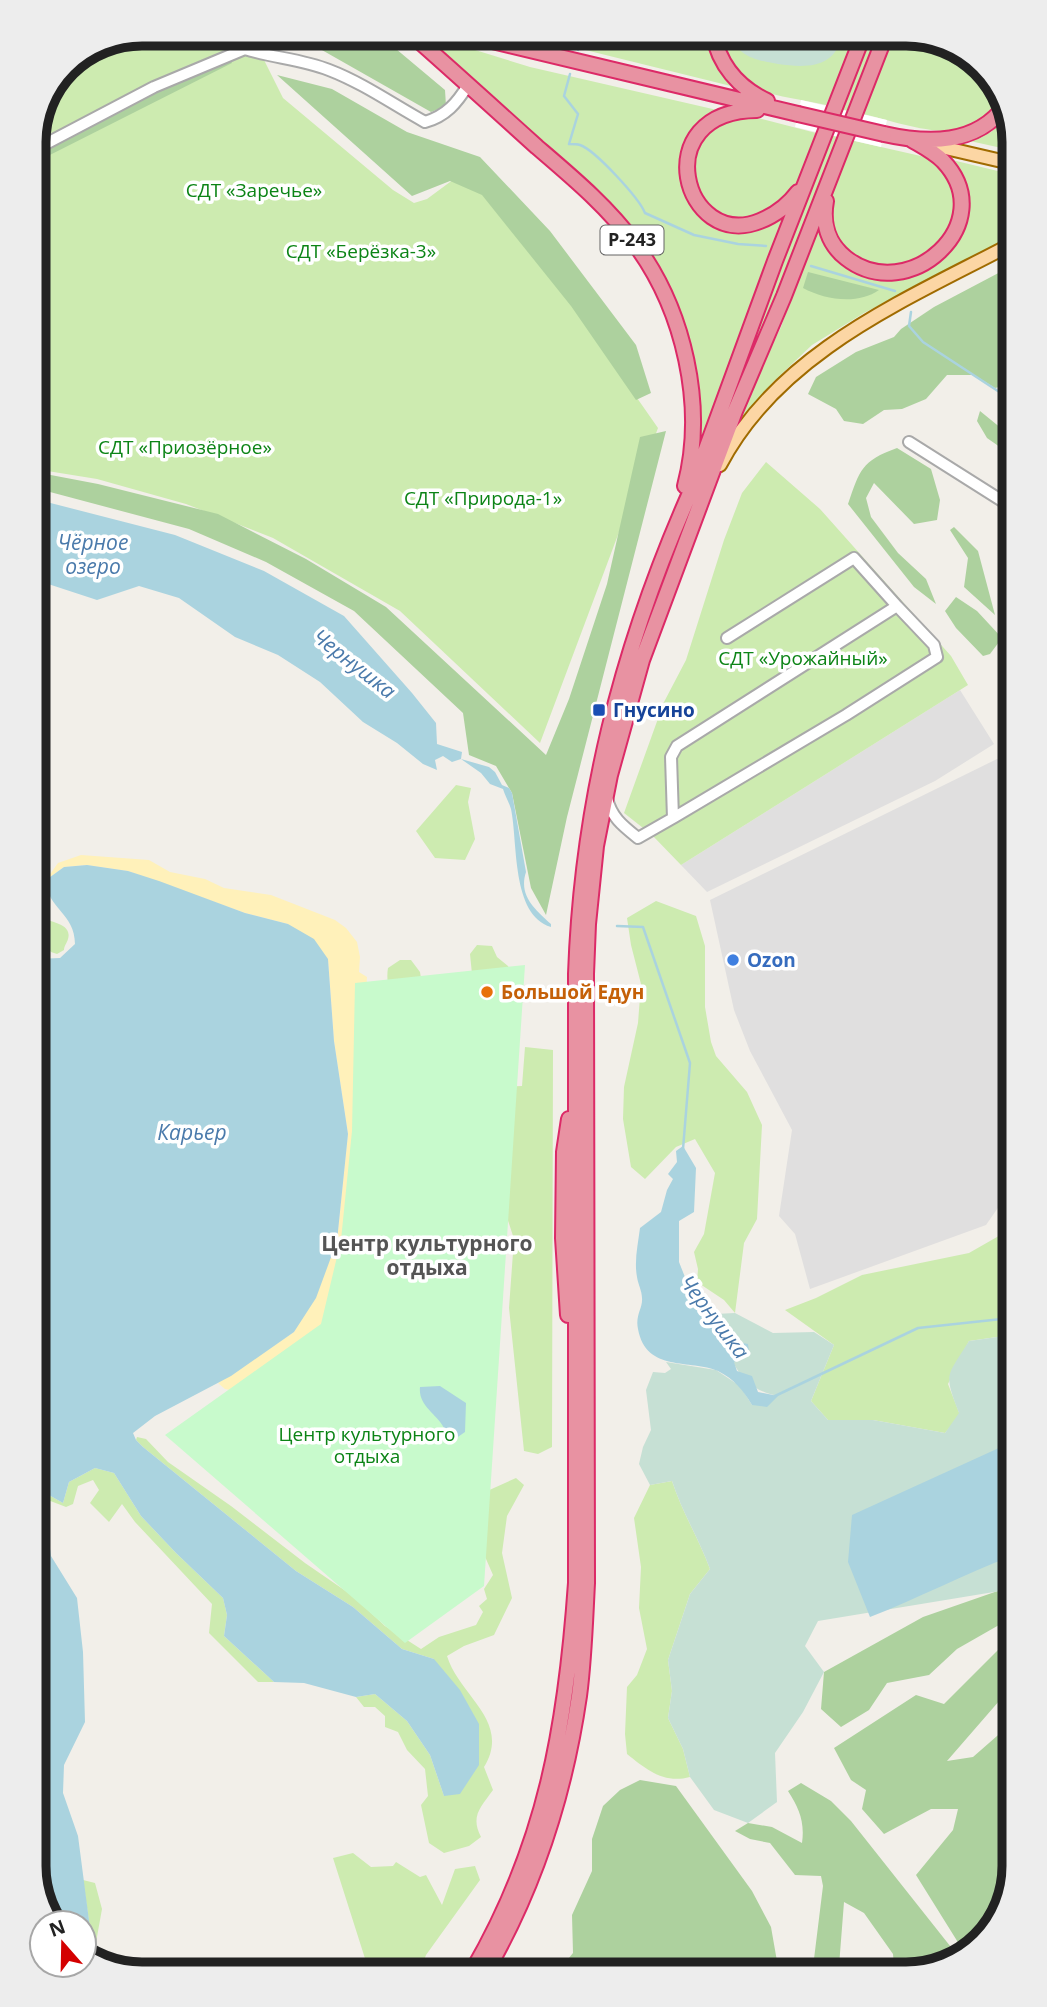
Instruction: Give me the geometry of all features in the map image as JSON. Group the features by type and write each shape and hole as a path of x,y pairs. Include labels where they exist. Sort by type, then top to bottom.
{"highway":[{"name":"Р-243","path":"424,46 601,205 636,245 659,283 683,346 691,399 690,457 674,528"},
{"path":"506,46 912,140 947,140 967,135 997,114"},
{"path":"716,46 724,64 740,84 764,100 798,114"},
{"path":"852,64 854,46"},
{"path":"478,1961 522,1870 545,1802 566,1698 576,1583 575,1079 578,924 592,802 616,699 674,528 690,493 859,46"},
{"path":"491,1961 521,1905 545,1839 572,1735 582,1666 587,1570 586,986 592,879 606,795 642,660 735,411 784,296 881,46"},
{"path":"873,65 884,46"},
{"path":"798,114 744,110 733,111 712,121 698,133 689,149 687,177 692,194 705,210 719,221 742,225 767,218 785,206 808,176"},
{"path":"830,177 824,212 825,223 831,241 839,252 866,269 882,272 896,272 919,265 937,255 954,236 961,208 959,191 948,167 933,153 912,140"}],"main road":[{"path":"912,140 1001,161"},
{"path":"689,532 732,445 756,411 801,367 863,324 1001,250"}],"street":[{"path":"46,144 154,86 245,49 264,55 297,59 331,71 425,122 441,117 468,85"},
{"path":"909,442 1001,500"},
{"path":"606,795 613,814 621,825 638,838 846,715 937,657 934,645 854,558 727,638"},
{"path":"673,818 671,757 677,746 897,606"}],"shaded area":[{"path":"960,690 994,744 935,781 707,892 681,865"},
{"path":"1001,759 1001,1203 986,1225 810,1289 795,1234 779,1216 792,1130 750,1051 734,1010 710,900"}],"green space":[{"path":"129,46 255,46 283,98 393,190 414,203 427,199 469,168 549,272 658,428 540,743 400,611 273,538 186,504 97,479 46,471 46,135 55,99 78,69 93,58"},
{"path":"315,46 393,46 445,90 446,106 431,112"},
{"path":"434,46 462,46 530,67 717,110 693,131 683,149 680,167 687,194 720,227 793,203 699,450 698,385 694,357 679,308 656,264 607,201"},
{"path":"569,46 710,46 713,59 735,87"},
{"path":"725,46 849,46 846,61 826,105 759,89 747,81"},
{"path":"738,46 838,46 827,60 819,64 799,66 750,57"},
{"path":"864,46 876,46 770,316 746,364 760,316"},
{"path":"891,46 912,46 931,49 954,58 982,83 995,107 972,127 946,131 917,128 863,114"},
{"path":"226,52 232,63 46,157 46,144"},
{"path":"277,75 332,89 407,132 480,157 550,231 636,345 651,393 636,400 571,306 482,195 450,181 412,196"},
{"path":"750,116 820,134 793,192 762,217 730,220 708,207 694,185 694,149 716,123"},
{"path":"1000,124 1001,148 970,141 991,132"},
{"path":"850,140 934,159 952,183 956,211 943,242 906,266 874,267 845,251 831,228 830,199 832,186"},
{"path":"948,159 1001,172 1001,242 864,313 812,345 773,382 732,429 781,327 820,218 827,241 898,276 959,233"},
{"path":"808,272 879,290 861,298 831,298 803,288"},
{"path":"1001,272 1001,386 995,388 974,375 947,375 926,399 902,409 884,410 863,424 844,421 836,409 808,394 816,377 856,352 894,337 901,329 934,307"},
{"path":"980,411 1001,428 1001,448 987,438 977,421"},
{"path":"666,431 567,817 546,915 531,888 512,793 496,766 469,755 463,713 354,611 266,562 189,529 46,491 46,474 98,484 218,514 306,559 386,607 546,755 569,699 607,584 640,437"},
{"path":"897,448 931,469 940,500 937,520 914,524 874,483 866,498 871,517 898,553 926,579 936,604 914,587 848,504 863,468 876,457"},
{"name":"СДТ «Урожайный»","path":"766,462 820,509 951,656 968,685 681,865 652,835 624,813 664,702 686,660 724,540 742,493"},
{"path":"954,527 978,551 995,615 964,587 968,558 950,530"},
{"path":"956,597 977,611 1001,639 990,654 983,656 956,628 945,611"},
{"path":"456,785 471,788 468,802 475,839 465,860 435,858 416,831"},
{"path":"656,901 696,916 705,946 705,1007 711,1042 716,1056 747,1092 762,1125 757,1219 744,1243 735,1313 724,1300 697,1282 698,1269 694,1252 704,1234 715,1173 695,1139 676,1147 645,1179 631,1167 623,1119 624,1087 638,1023 641,984 627,918"},
{"path":"46,919 63,926 68,933 64,950 57,954 46,949"},
{"path":"477,945 492,946 497,957 508,966 522,1007 511,1008 498,982 476,981 472,1024 444,1046 400,1028 390,998 388,968 400,960 411,960 420,972 423,990 447,994 472,974 470,954"},
{"name":"Центр культурного отдыха","path":"525,965 484,1586 405,1643 165,1435 321,1324 341,1240 352,1131 355,983"},
{"path":"525,1047 553,1050 552,1447 538,1454 524,1451 509,1308 514,1239 503,1205 491,1087 522,1086"},
{"path":"1001,1235 1001,1336 969,1341 948,1384 960,1415 945,1433 873,1420 828,1420 811,1401 834,1345 785,1310 862,1275 969,1253"},
{"path":"735,1313 773,1333 814,1332 834,1345 811,1401 828,1420 873,1420 945,1433 959,1413 949,1382 956,1362 969,1341 1001,1336 1001,1591 818,1621 805,1646 824,1672 803,1712 775,1753 777,1802 748,1823 714,1810 690,1777 683,1749 668,1718 672,1691 668,1660 690,1594 710,1569 672,1481 650,1485 639,1464 651,1430 646,1390 653,1372 665,1373 671,1369 666,1362 716,1370 740,1386 752,1405 777,1396 751,1385 741,1375 733,1362 749,1351 733,1341 730,1332 718,1326 715,1314"},
{"path":"137,1437 146,1439 168,1462 353,1596 385,1626 421,1649 439,1637 476,1625 483,1612 479,1606 487,1599 484,1589 493,1575 483,1552 485,1492 516,1478 524,1485 507,1516 502,1553 512,1598 494,1635 464,1646 447,1656 453,1670 488,1722 492,1736 491,1751 484,1767 493,1790 478,1812 477,1823 481,1837 469,1846 444,1853 429,1843 421,1805 428,1796 425,1769 407,1750 398,1732 385,1727 385,1716 375,1707 364,1707 356,1697 375,1694 407,1721 430,1755 444,1796 434,1659 402,1649 353,1607 296,1571 143,1447 136,1440"},
{"path":"95,1468 114,1473 141,1516 223,1598 227,1615 224,1636 274,1682 258,1682 209,1633 212,1604 135,1522 122,1504 109,1522 90,1503 99,1490 93,1480 78,1486 73,1504 66,1507 46,1499 46,1493 63,1503 69,1482"},
{"path":"672,1481 710,1569 690,1594 668,1660 672,1691 668,1718 683,1749 690,1777 681,1779 656,1774 627,1754 625,1734 627,1687 637,1675 647,1649 639,1608 641,1567 634,1518 650,1485"},
{"path":"1001,1590 1001,1626 957,1649 929,1675 887,1683 869,1710 841,1727 821,1709 824,1672 923,1617"},
{"path":"1001,1647 1001,1699 947,1761 973,1757 1001,1732 1001,1878 992,1908 978,1929 960,1945 916,1875 953,1830 958,1809 931,1809 884,1834 862,1809 866,1790 851,1780 834,1748 916,1695 944,1704"},
{"path":"640,1780 676,1786 752,1891 771,1927 777,1962 566,1962 573,1953 572,1915 592,1871 592,1839 603,1806 620,1790"},
{"path":"801,1783 831,1801 851,1821 953,1949 925,1960 894,1962 893,1954 864,1913 844,1902 839,1962 814,1962 823,1886 821,1876 795,1875 770,1843 750,1839 735,1831 748,1823 772,1827 802,1843 800,1815 788,1791"},
{"path":"353,1853 371,1867 393,1866 396,1862 420,1877 426,1875 442,1905 455,1869 475,1866 480,1880 424,1961 366,1961 333,1858"},
{"path":"83,1880 95,1883 102,1909 98,1931 98,1909 87,1909"}],"sand":[{"path":"81,855 149,860 170,872 205,879 224,888 271,895 335,920 346,928 357,942 359,972 367,977 363,1046 334,1317 230,1390 218,1383 294,1332 337,1241 348,1134 334,1041 328,959 288,924 245,913 128,871 86,865 64,867 46,880 58,863"}],"water":[{"name":"Чёрное озеро","path":"46,502 175,535 264,571 344,616 436,723 437,744 462,752 461,759 452,762 443,756 435,760 437,770 423,764 397,743 363,722 320,682 278,655 235,637 179,598 139,586 97,600 46,583"},
{"path":"461,759 489,767 502,785 512,793 526,872 526,895 551,927 538,920 523,893 511,809 503,789 490,784 481,773"},
{"name":"Карьер","path":"87,865 128,871 245,913 288,924 314,939 328,959 334,1041 348,1134 337,1241 316,1298 294,1332 231,1376 155,1416 133,1433 143,1447 296,1571 353,1607 402,1649 434,1659 460,1690 479,1724 479,1765 460,1794 444,1796 430,1755 407,1721 375,1694 356,1697 304,1683 274,1682 224,1636 227,1615 223,1598 141,1516 114,1473 95,1468 69,1482 63,1503 46,1493 46,959 60,958 75,944 71,925 51,898 46,880 64,867"},
{"path":"683,1146 696,1168 694,1212 679,1221 679,1262 698,1310 715,1314 718,1326 730,1332 733,1341 748,1344 749,1351 734,1362 737,1371 752,1376 758,1392 778,1396 767,1407 752,1405 738,1385 718,1371 671,1362 650,1352 638,1329 642,1302 636,1265 640,1228 661,1212 673,1179 668,1174 677,1162 676,1151"},
{"path":"440,1386 466,1403 465,1432 452,1441 439,1436 444,1428 420,1394 420,1387"},
{"path":"1001,1447 1001,1560 870,1617 848,1562 852,1515"},
{"path":"46,1521 50,1524 51,1556 77,1598 83,1652 85,1722 64,1765 63,1793 78,1836 88,1909 56,1909 47,1885 46,1866"}],"pier":[{"path":"801,100 887,120 881,147 795,127"}],"waterway":[{"path":"578,46 578,50"},
{"path":"570,74 564,96 578,114 569,144 580,145 606,165 626,186 645,213 694,235 738,244 766,246"},
{"path":"811,266 895,291"},
{"name":"Чернушка","path":"911,312 909,326 923,342 1001,393"},
{"name":"Чернушка","path":"617,926 643,927 690,1063 683,1149"},
{"name":"Чернушка","path":"775,1396 918,1328 1001,1319"}],"place":[{"name":"Гнусино","path":"599,710"},
{"name":"Ozon","path":"733,960"},
{"name":"Большой Едун","path":"487,992"}],"district":[{"name":"Центр культурного отдыха","path":"427,1256"}],"park label":[{"name":"СДТ «Заречье»","path":"254,190"},
{"name":"СДТ «Берёзка-3»","path":"361,251"},
{"name":"СДТ «Приозёрное»","path":"185,447"},
{"name":"СДТ «Природа-1»","path":"483,498"}]}
